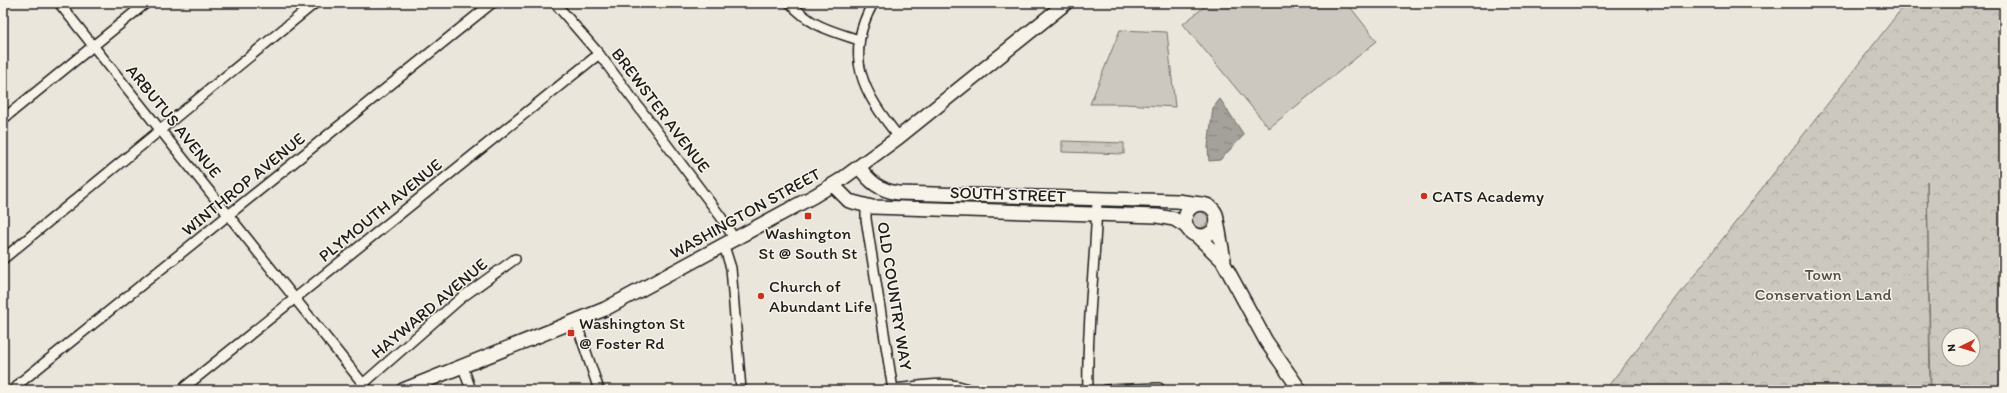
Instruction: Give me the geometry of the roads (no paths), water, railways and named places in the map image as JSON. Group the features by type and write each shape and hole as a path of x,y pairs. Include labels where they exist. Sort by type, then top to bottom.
{"main road":[{"name":"WASHINGTON STREET","path":"403,390 576,322 618,303 736,240 833,185 899,137 1066,3"},
{"name":"SOUTH STREET","path":"859,167 875,186 886,191 1177,201 1202,204"},
{"name":"SOUTH STREET","path":"833,185 849,201 866,206 1096,214 1163,217 1174,219 1192,231 1218,255 1269,346 1300,390"},
{"path":"1202,204 1211,208 1216,220 1215,227 1210,233 1204,235 1192,231 1185,219 1188,211 1194,206 1202,204"},
{"name":"SOUTH STREET","path":"1216,220 1221,252 1226,267"}],"street":[{"name":"ARBUTUS AVENUE","path":"59,3 366,387"},
{"path":"3,119 146,3"},
{"path":"3,259 315,3"},
{"name":"WINTHROP AVENUE","path":"14,390 22,381 492,3"},
{"name":"BREWSTER AVENUE","path":"556,3 599,54 721,217 736,240"},
{"path":"790,3 804,18 814,24 859,40"},
{"path":"873,3 859,40 858,63 866,85 881,114 899,137"},
{"name":"PLYMOUTH AVENUE","path":"181,390 599,54"},
{"path":"1088,390 1088,347 1097,198"},
{"name":"OLD COUNTRY WAY","path":"866,206 866,219 893,390"},
{"path":"724,246 731,268 741,390"},
{"name":"HAYWARD AVENUE","path":"366,387 461,298 515,259"},
{"path":"576,322 599,390"},
{"path":"463,367 471,390"},
{"path":"893,390 944,384 970,390"},
{"path":"1106,390 1159,388"}],"water":[{"path":"1220,99 1244,135 1220,160 1209,161 1208,147 1213,108"}],"place":[{"name":"CATS Academy","path":"1424,196"},
{"name":"Washington St @ South St","path":"808,216"},
{"name":"Church of Abundant Life","path":"761,296"},
{"name":"Washington St @ Foster Rd","path":"571,333"}],"park label":[{"name":"Town Conservation Land","path":"1823,284"}]}
